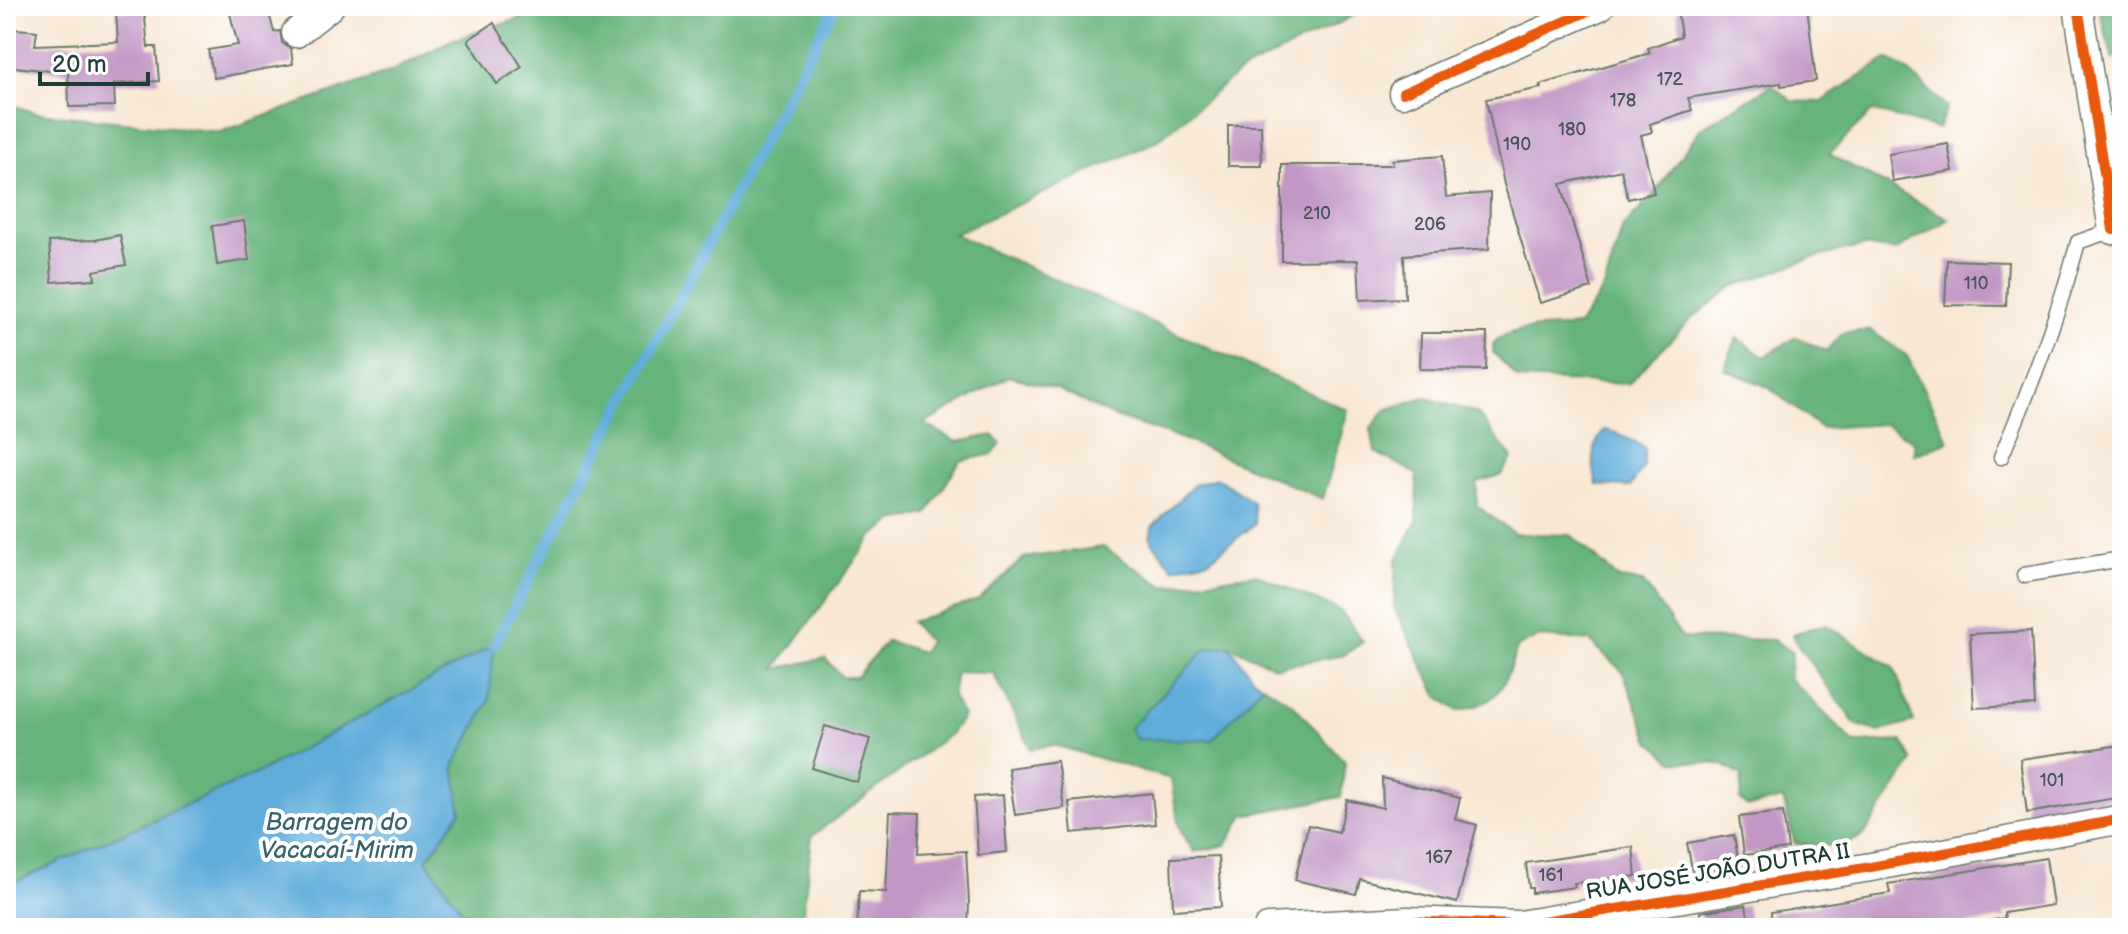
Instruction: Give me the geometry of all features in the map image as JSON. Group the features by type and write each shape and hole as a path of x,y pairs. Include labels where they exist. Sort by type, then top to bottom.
{"street":[{"path":"296,33 330,6"},
{"path":"1403,93 1600,6"},
{"path":"2078,6 2117,229"},
{"name":"RUA JOSÉ JOÃO DUTRA II","path":"1268,928 1407,921 1519,925 1871,867 2122,819"}],"lane":[{"path":"2001,457 2062,302 2078,242 2117,229"},
{"path":"2024,575 2122,559"}],"green space":[{"path":"543,6 1363,6 1365,10 1238,73 1157,141 954,234 1348,410 1323,499 1183,439 1112,416 1057,389 1009,376 924,424 957,442 993,435 1001,444 993,454 960,461 927,514 893,521 873,536 775,669 825,658 842,677 856,677 887,641 922,652 929,642 911,622 978,600 1024,558 1103,547 1164,586 1256,574 1341,611 1363,642 1344,655 1276,667 1230,646 1205,650 1212,740 1263,685 1293,704 1345,762 1341,797 1244,815 1226,845 1194,852 1179,827 1171,779 1054,745 1031,749 993,673 956,672 952,697 963,716 950,734 812,836 801,928 474,928 426,860 461,812 454,766 489,701 493,646 260,772 6,886 6,103 37,113 220,132 390,72 452,40 531,15"},
{"path":"2098,6 2122,6 2122,43 2113,60"},
{"path":"1886,59 1910,73 1947,107 1938,129 1873,111 1829,154 1949,219 1895,251 1864,246 1809,259 1732,287 1690,320 1628,384 1518,379 1493,352 1493,344 1510,333 1578,326 1604,288 1623,227 1651,198 1701,128 1772,85 1792,101 1821,102"},
{"path":"1870,330 1907,356 1949,441 1914,455 1914,442 1885,424 1821,428 1768,387 1724,369 1737,338 1764,357 1796,337 1826,351 1843,333"},
{"path":"1424,397 1477,413 1512,458 1501,475 1477,482 1477,506 1515,534 1571,535 1619,579 1643,582 1682,638 1774,640 1792,653 1789,678 1854,743 1902,741 1913,761 1864,835 1843,846 1795,844 1783,799 1748,807 1740,800 1742,776 1721,764 1673,761 1650,741 1623,672 1590,641 1540,637 1518,646 1500,690 1473,707 1458,711 1438,696 1394,608 1396,561 1417,521 1417,474 1375,452 1371,429 1385,410"},
{"path":"1825,624 1894,668 1914,722 1878,732 1855,724 1798,646 1793,634"}],"water":[{"path":"1605,430 1645,448 1643,468 1630,487 1597,485 1593,456 1596,443"},
{"path":"1217,478 1253,502 1255,524 1209,560 1173,568 1150,539 1152,527 1194,485"},
{"name":"Barragem do Vacacaí-Mirim","path":"494,645 489,701 454,766 461,811 426,860 474,928 6,928 6,886 260,772"},
{"path":"1229,646 1254,679 1263,685 1212,740 1136,739 1130,728 1205,650"}],"building":[{"path":"228,6 267,6 274,32 280,31 282,43 291,49 293,64 214,78 208,50 238,45"},
{"path":"1702,6 1807,6 1816,81 1781,86 1781,83 1688,98 1692,110 1650,124 1652,132 1641,135 1654,193 1628,199 1621,170 1561,184 1592,288 1540,303 1504,184 1486,99 1541,88 1540,85 1650,53 1648,48 1681,36 1677,10"},
{"path":"144,9 148,47 156,47 159,81 114,84 115,106 69,107 68,73 6,66 6,28 37,31 35,45 118,42 116,11"},
{"path":"494,23 522,67 497,84 468,40"},
{"path":"1228,125 1261,125 1262,166 1228,166"},
{"path":"1948,144 1953,171 1892,181 1888,154"},
{"path":"1442,156 1446,197 1490,193 1489,249 1404,255 1405,298 1360,300 1358,260 1282,261 1282,165 1393,165 1392,160"},
{"path":"244,221 249,260 217,265 212,226"},
{"path":"120,235 126,265 94,271 95,279 52,282 49,242 95,240"},
{"path":"1947,260 2008,262 2006,306 1945,305"},
{"path":"1421,333 1487,333 1486,370 1420,369"},
{"path":"2031,631 2035,705 1974,708 1970,634"},
{"path":"825,726 870,739 857,782 812,768"},
{"path":"2122,745 2122,797 2027,813 2020,759"},
{"path":"1057,761 1064,808 1015,815 1008,768"},
{"path":"1382,778 1460,798 1455,819 1477,825 1457,903 1360,879 1356,894 1295,880 1308,825 1339,832 1347,800 1383,808"},
{"path":"1152,793 1155,824 1072,833 1069,802"},
{"path":"1003,795 1007,852 978,855 974,797"},
{"path":"890,812 920,813 918,854 966,851 968,928 857,928 859,891 886,892"},
{"path":"1783,812 1788,849 1744,855 1739,817"},
{"path":"1734,835 1740,871 1694,879 1687,843"},
{"path":"1633,847 1636,876 1574,883 1575,887 1532,893 1532,888 1529,888 1526,863"},
{"path":"1218,856 1221,907 1173,910 1171,858"},
{"path":"2046,858 2053,905 2004,913 2005,918 1950,928 1772,928 1771,912 1890,893 1888,884"},
{"path":"1746,905 1750,928 1703,928 1700,912"}],"waterway":[{"path":"494,645 835,6"}],"cycle path":[{"path":"1403,93 1600,6"},
{"path":"2078,6 2113,230 2122,228"},
{"path":"1268,928 1407,921 1519,925 1871,867 2122,819"}]}
